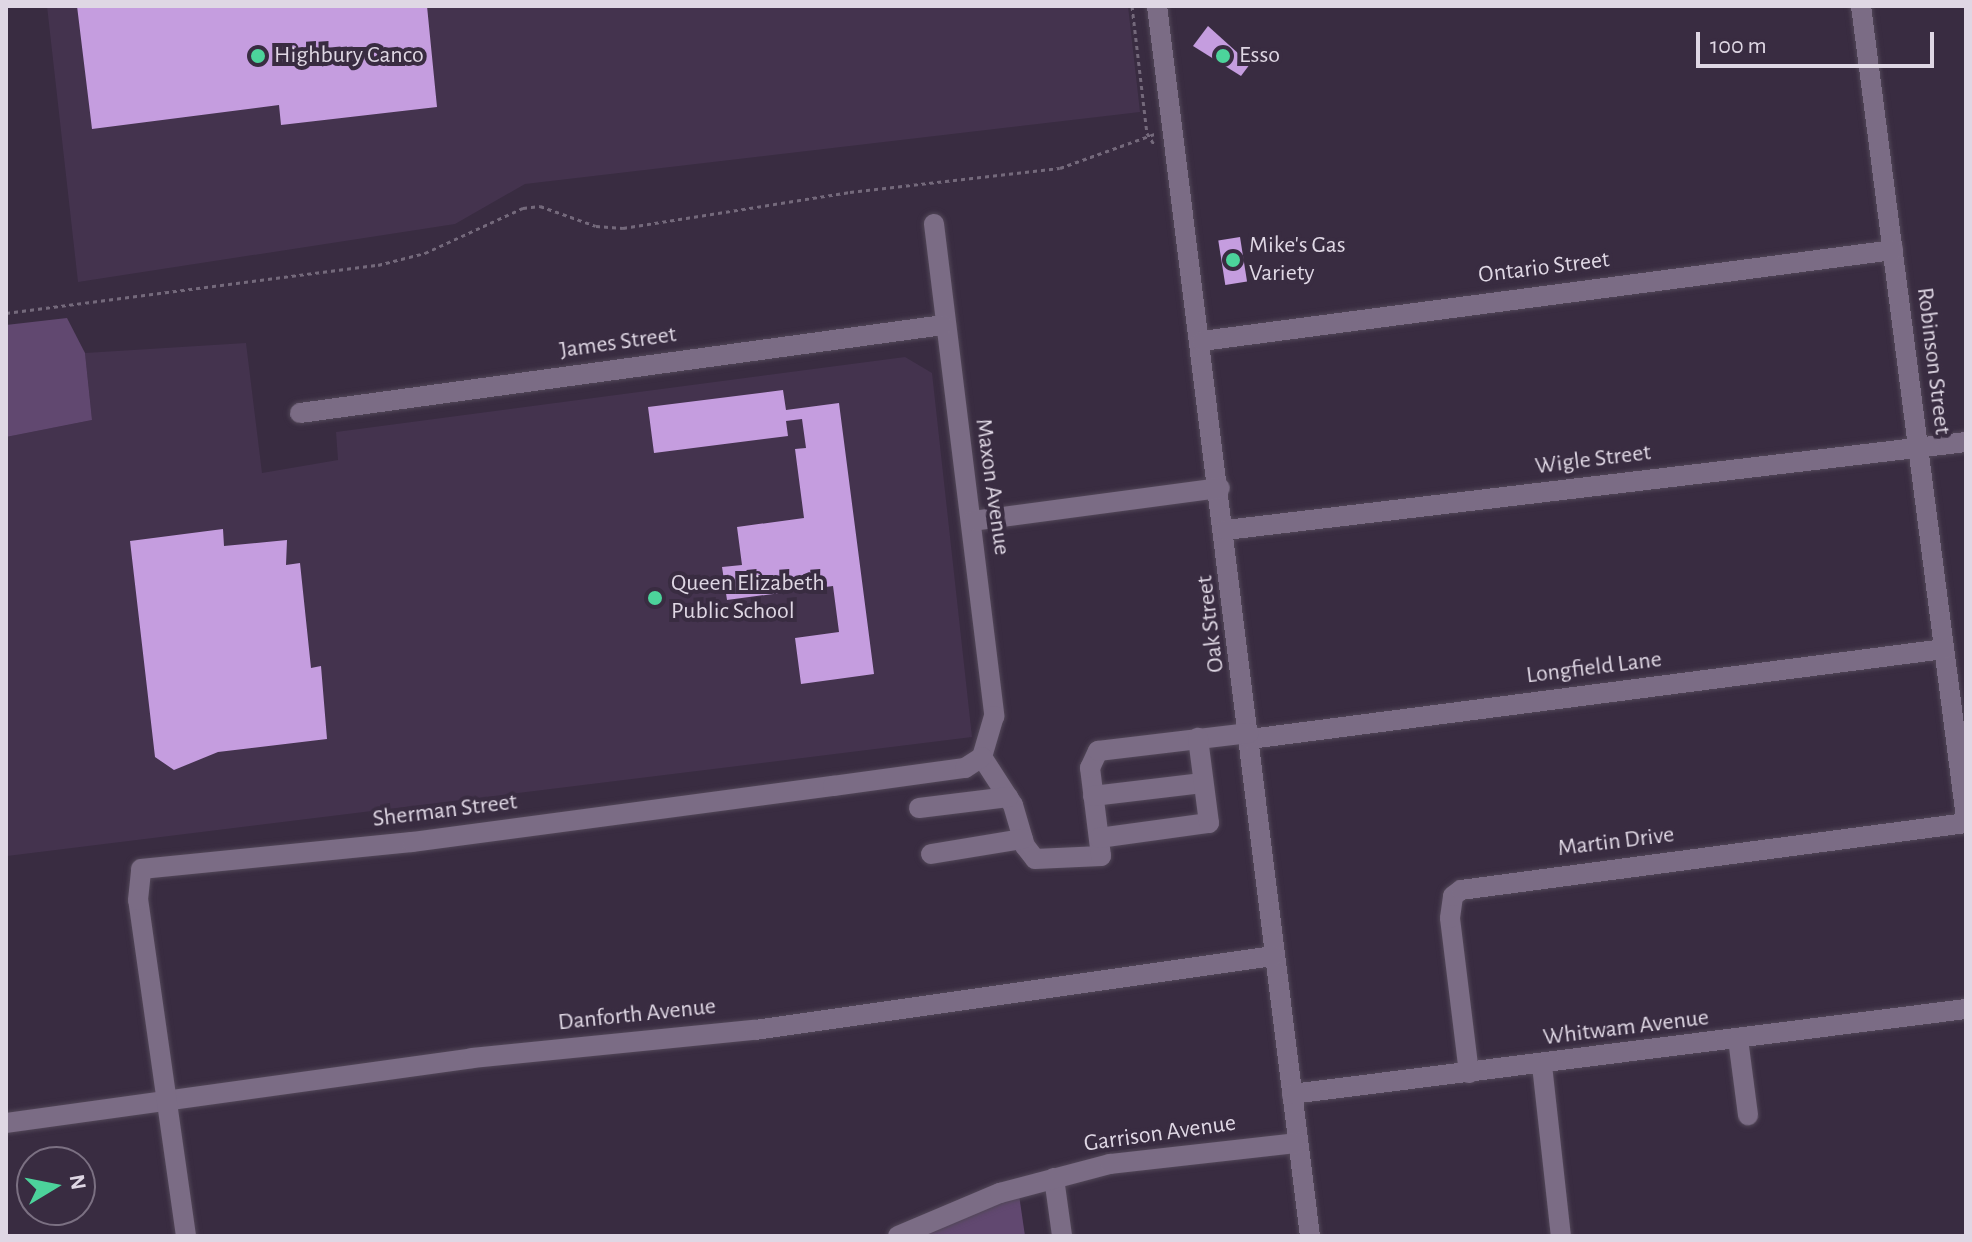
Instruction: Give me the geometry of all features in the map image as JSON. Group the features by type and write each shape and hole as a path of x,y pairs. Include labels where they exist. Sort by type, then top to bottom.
{"street":[{"name":"Oak Street","path":"1157,6 1226,530 1273,956 1310,1236"},
{"name":"Robinson Street","path":"1861,6 1966,820"},
{"name":"Maxon Avenue","path":"934,224 943,325 972,521 994,716 982,757"},
{"name":"Ontario Street","path":"1202,341 1893,250"},
{"name":"James Street","path":"300,413 943,325"},
{"name":"Wigle Street","path":"1226,530 1966,442"},
{"path":"972,521 1220,488"},
{"name":"Longfield Lane","path":"1093,796 1090,768 1098,751 1198,738 1250,736 1944,649"},
{"path":"1099,838 1209,823 1198,738"},
{"path":"982,757 1008,797 1023,839 1035,859 1101,856 1093,796 1202,783"},
{"name":"Sherman Street","path":"167,1101 138,900 141,869 412,842 818,788 965,768 982,757"},
{"path":"919,808 1008,797"},
{"name":"Martin Drive","path":"1469,1073 1450,918 1453,896 1461,890 1966,820"},
{"path":"931,854 1023,839"},
{"name":"Danforth Avenue","path":"6,1123 472,1058 755,1030 1273,956"},
{"name":"Whitwam Avenue","path":"1292,1094 1542,1065 1966,1009"},
{"path":"1738,1039 1748,1115"},
{"path":"1542,1065 1561,1236"},
{"path":"167,1101 186,1236"},
{"name":"Garrison Avenue","path":"898,1236 1000,1193 1110,1164 1297,1143"},
{"path":"1054,1178 1062,1236"}],"path":[{"path":"1132,6 1147,133"},
{"path":"6,313 378,265 425,253 523,208 540,206 596,226 623,228 850,192 1060,168 1147,133 1175,132"}],"shaded area":[{"name":"Highbury Canco","path":"47,6 1128,6 1140,112 525,184 455,224 78,282"},
{"path":"67,318 85,353 92,420 6,437 6,325"},
{"path":"246,343 262,473 338,460 336,432 905,357 932,373 972,737 7,856 6,437 92,420 85,353"},
{"path":"1018,1188 1025,1236 898,1236"}],"building":[{"name":"Highbury Canco","path":"77,6 427,6 437,107 281,125 279,105 92,129"},
{"name":"Esso","path":"1208,26 1250,64 1241,76 1193,46"},
{"name":"Mike's Gas Variety","path":"1240,237 1247,281 1225,285 1218,240"},
{"path":"783,390 786,410 839,403 874,674 801,684 795,638 839,632 833,586 727,600 722,567 742,565 737,527 804,518 795,449 806,448 802,419 786,421 788,436 654,453 648,407"},
{"path":"223,529 224,546 287,540 286,565 300,563 311,668 321,666 327,739 218,752 174,770 155,757 130,541"}],"place":[{"name":"Highbury Canco","path":"258,56"},
{"name":"Esso","path":"1223,56"},
{"name":"Mike's Gas Variety","path":"1233,260"},
{"name":"Queen Elizabeth Public School","path":"655,598"}]}
